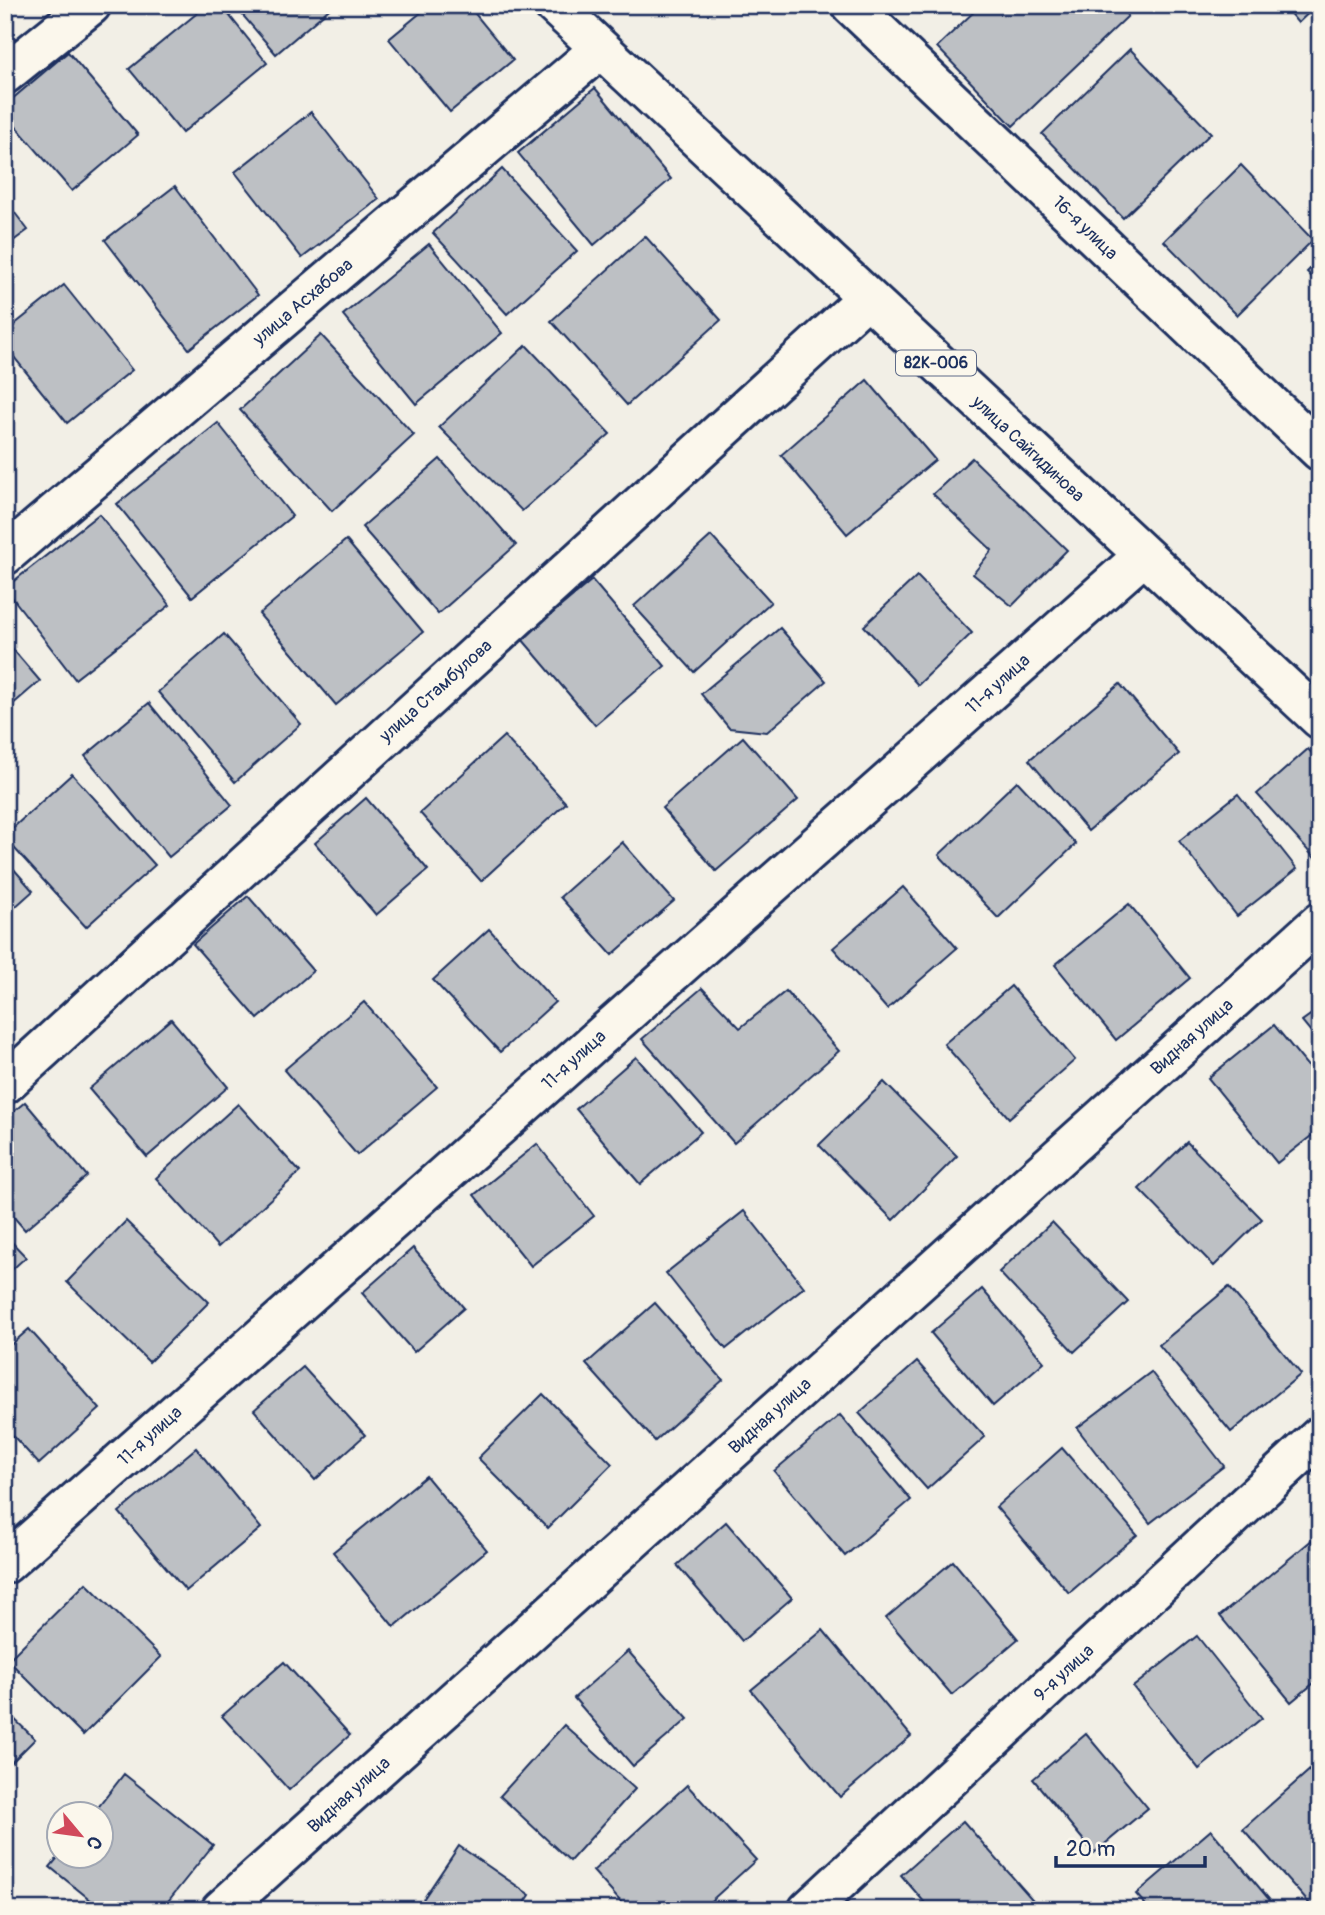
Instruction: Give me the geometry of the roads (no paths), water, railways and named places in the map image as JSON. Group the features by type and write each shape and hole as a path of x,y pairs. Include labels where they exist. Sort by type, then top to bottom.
{"street":[{"path":"5,74 91,5"},
{"name":"улица Сайгидинова","path":"554,5 1320,719"},
{"name":"16-я улица","path":"851,5 1320,451"},
{"name":"улица Асхабова","path":"5,555 600,49"},
{"name":"улица Стамбулова","path":"5,1084 867,298"},
{"name":"11-я улица","path":"5,1564 1143,556"},
{"name":"Видная улица","path":"221,1910 1320,922"},
{"name":"9-я улица","path":"808,1910 1320,1436"}]}
